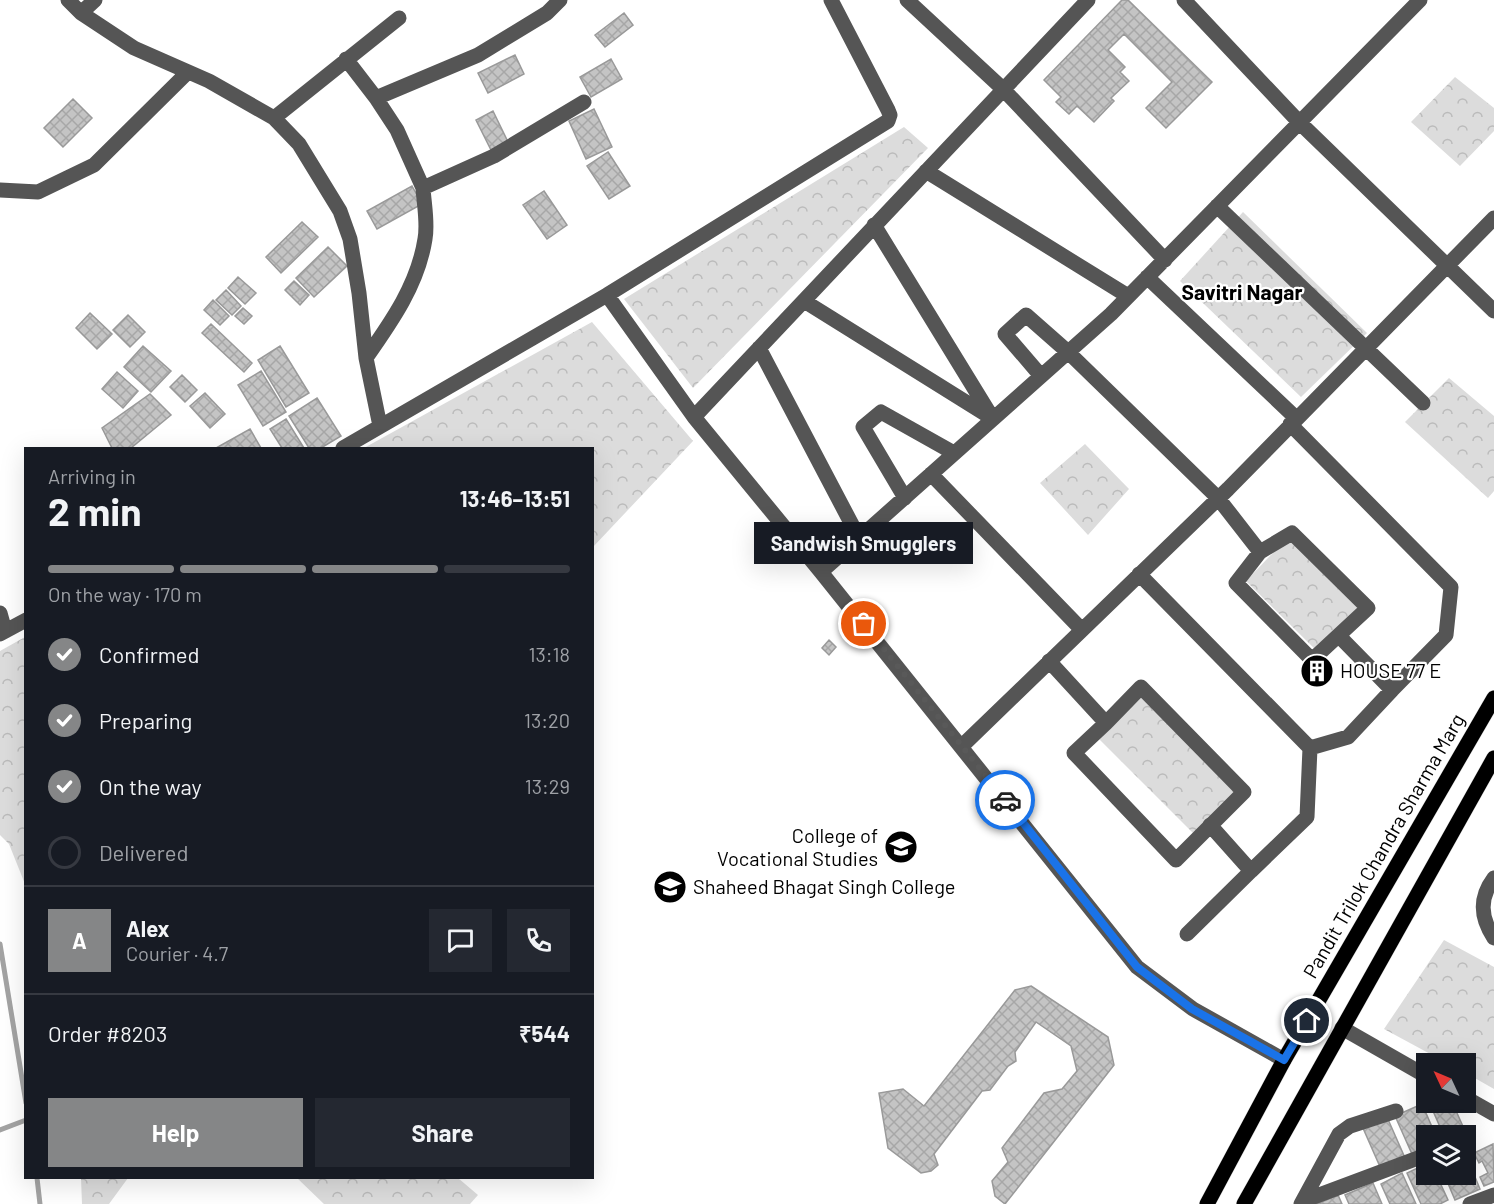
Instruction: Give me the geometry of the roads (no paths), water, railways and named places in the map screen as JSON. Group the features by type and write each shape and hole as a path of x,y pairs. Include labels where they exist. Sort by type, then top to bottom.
{"main road":[{"name":"Pandit Trilok Chandra Sharma Marg","path":"1207,1204 1284,1060 1494,698"},
{"path":"1244,1204 1494,758"}],"street":[{"path":"68,0 81,13 134,48 209,81 274,118 298,144 340,211 350,239 366,358 380,426"},
{"path":"81,13 95,0"},
{"path":"376,98 478,55 547,13 560,0"},
{"path":"345,447 607,295 888,122 890,115 888,110 831,0"},
{"path":"907,0 1003,89 1165,260"},
{"path":"694,417 1088,0"},
{"path":"1184,0 1299,122 1494,311"},
{"path":"822,572 1128,296 1420,0"},
{"path":"274,118 399,18"},
{"path":"346,59 397,130 423,188 425,237 414,280 396,314 366,358"},
{"path":"0,190 38,192 94,165 188,72"},
{"path":"423,188 494,156 584,102"},
{"path":"926,171 1128,296"},
{"path":"1217,206 1423,403"},
{"path":"962,746 1218,498 1494,218"},
{"path":"874,225 993,419"},
{"path":"1147,277 1293,421 1451,587 1446,634 1348,737 1310,748"},
{"path":"607,295 694,417 822,572 1137,967 1192,1009 1284,1060"},
{"path":"804,301 993,419"},
{"path":"1041,376 1005,334 1026,315 1068,352 1218,498 1260,552"},
{"path":"759,348 859,538"},
{"path":"905,498 863,427 881,412 954,453"},
{"path":"931,474 1082,630"},
{"path":"1292,533 1368,608 1312,660 1236,583 1260,552 1292,533"},
{"path":"1139,574 1310,748 1307,817 1186,934"},
{"path":"0,613 3,633 24,621"},
{"path":"1339,636 1392,690"},
{"path":"1049,661 1106,723"},
{"path":"1140,687 1244,792 1176,860 1074,753 1106,723 1140,687"},
{"path":"1210,825 1251,871"},
{"path":"1494,878 1484,896 1488,906 1488,930 1494,938"},
{"path":"1342,1028 1416,1070"},
{"path":"1476,1104 1494,1114"},
{"path":"1302,1203 1339,1134 1350,1126 1396,1111"},
{"path":"1302,1203 1416,1159"},
{"path":"1470,1204 1494,1196"}],"waterway":[{"path":"0,944 24,1091"},
{"path":"0,1130 24,1121"},
{"path":"37,1179 40,1204"}],"place":[{"name":"Sandwish Smugglers","path":"864,624"},
{"name":"HOUSE 77 E","path":"1317,671"},
{"name":"College of Vocational Studies","path":"901,847"},
{"name":"Shaheed Bhagat Singh College","path":"670,887"}],"district":[{"name":"Savitri Nagar","path":"1242,293"}]}
